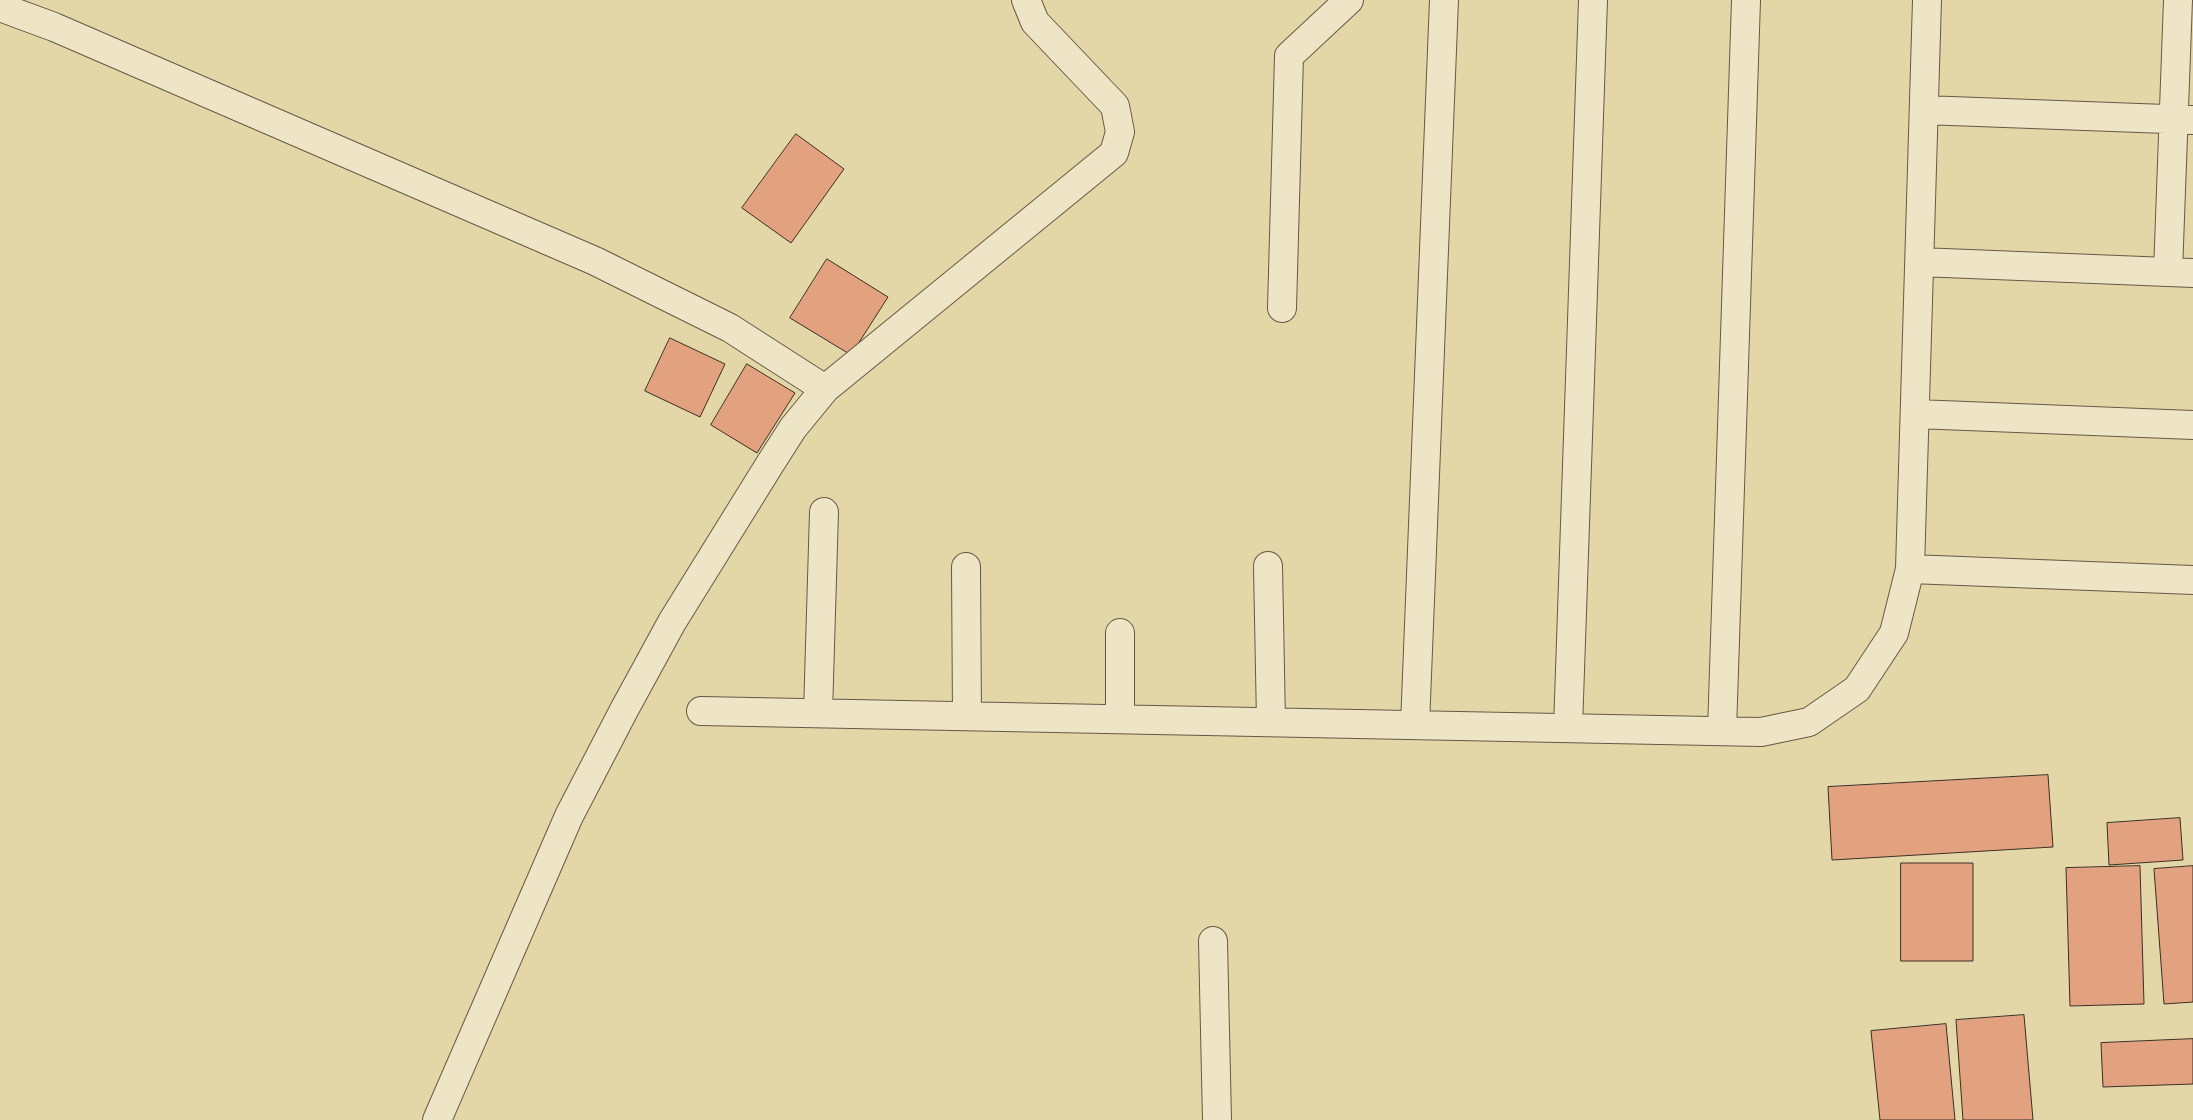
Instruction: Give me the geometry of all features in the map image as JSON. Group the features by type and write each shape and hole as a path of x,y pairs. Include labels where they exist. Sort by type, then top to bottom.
{"street":[{"path":"437,1120 562,833 624,710 672,622 793,428 825,389 1114,153 1120,132 1115,106 1036,22 1026,0"},
{"path":"1282,308 1289,56 1350,0"},
{"path":"1415,725 1444,0"},
{"path":"1568,728 1593,0"},
{"path":"1722,731 1746,0"},
{"path":"701,711 1761,732 1809,722 1857,689 1894,633 1910,569 1927,0"},
{"path":"1920,262 2181,272 2183,119 2178,0"},
{"path":"0,7 63,31 595,260 730,328 825,389"},
{"path":"1924,110 2183,119"},
{"path":"1916,414 2193,425"},
{"path":"818,713 824,512"},
{"path":"1268,566 1271,722"},
{"path":"966,567 967,716"},
{"path":"1910,569 2193,580"},
{"path":"1120,633 1120,719"},
{"path":"1213,941 1217,1120"}],"building":[{"path":"796,134 844,169 791,243 742,208"},
{"path":"827,259 888,297 851,355 790,318"},
{"path":"670,338 725,364 700,417 645,391"},
{"path":"747,364 795,393 757,453 711,425"},
{"path":"2048,775 2053,847 1832,860 1828,787"},
{"path":"2180,818 2183,860 2109,865 2107,823"},
{"path":"1901,863 1973,863 1973,961 1901,961"},
{"path":"2140,866 2144,1004 2070,1006 2066,868"},
{"path":"2193,866 2193,1002 2164,1004 2154,869"},
{"path":"2024,1015 2033,1120 1963,1120 1956,1020"},
{"path":"1946,1024 1955,1120 1880,1120 1871,1031"},
{"path":"2193,1039 2193,1084 2103,1087 2101,1043"}]}
